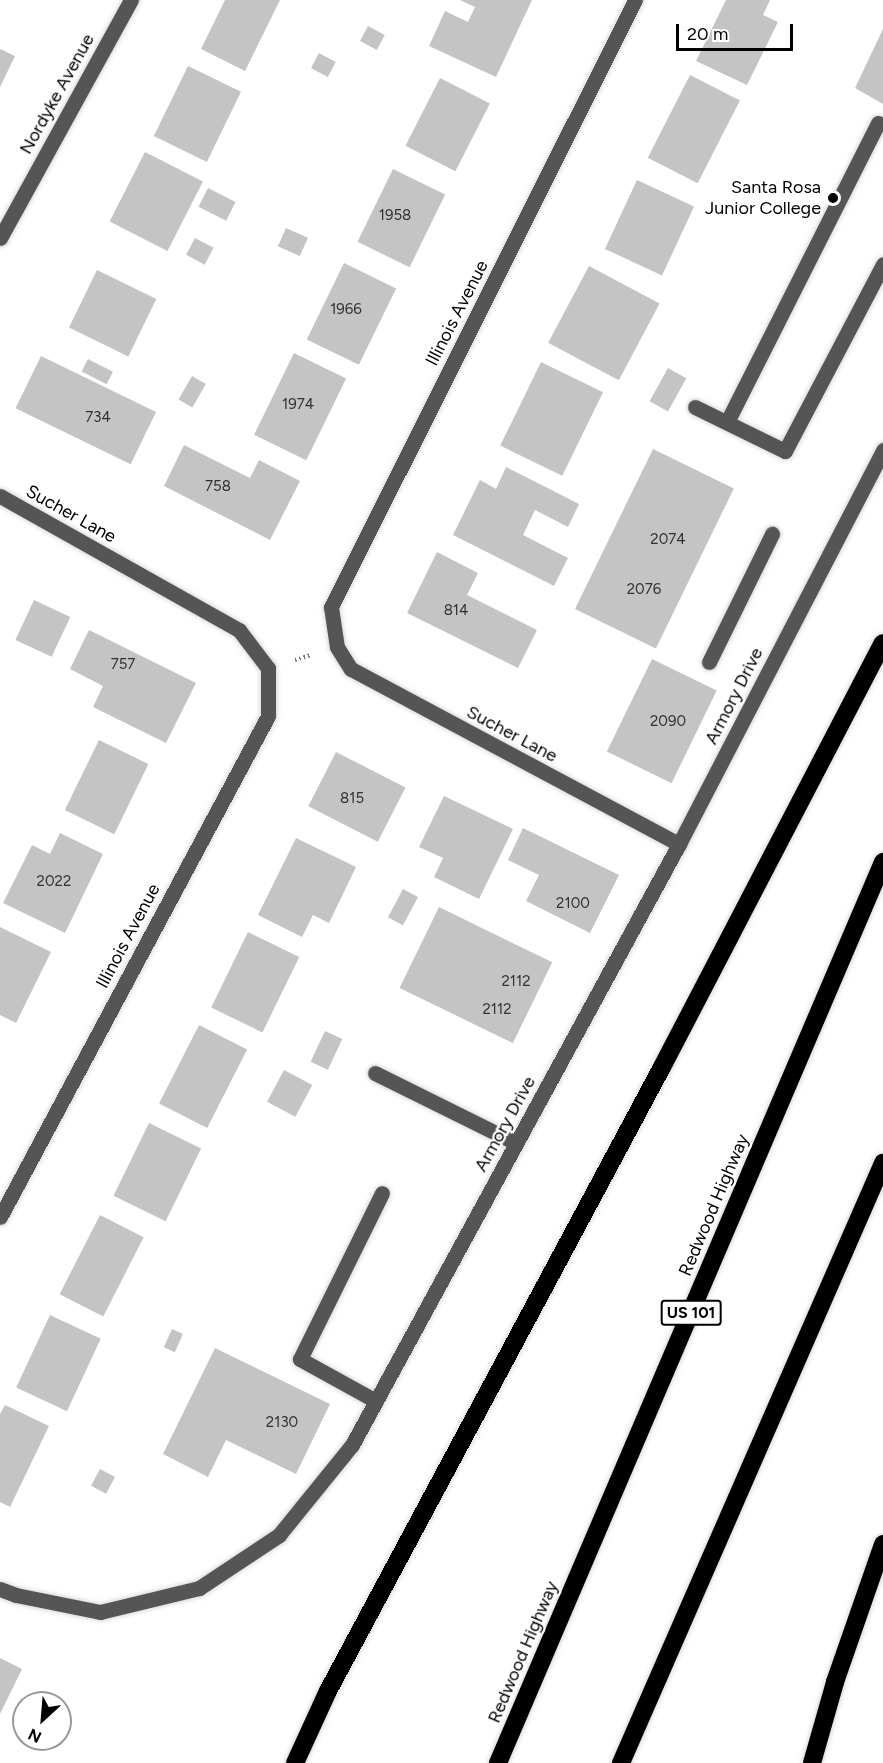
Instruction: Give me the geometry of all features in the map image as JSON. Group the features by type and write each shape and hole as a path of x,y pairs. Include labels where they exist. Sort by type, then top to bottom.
{"highway":[{"path":"294,1763 328,1691 661,1069 883,643"},
{"name":"Redwood Highway","path":"498,1763 883,862"},
{"path":"621,1763 883,1163"},
{"path":"812,1763 835,1682 883,1544"}],"street":[{"name":"Nordyke Avenue","path":"0,238 131,0"},
{"name":"Illinois Avenue","path":"337,647 331,607 635,0"},
{"path":"727,422 878,123"},
{"path":"695,407 785,451 883,264"},
{"name":"Armory Drive","path":"0,1588 16,1595 100,1612 199,1588 279,1535 352,1444 679,844 883,450"},
{"name":"Sucher Lane","path":"0,496 239,630 268,668"},
{"path":"709,663 772,534"},
{"name":"Sucher Lane","path":"337,647 351,669 377,685 679,844"},
{"name":"Illinois Avenue","path":"0,1217 268,716 268,668"},
{"path":"375,1073 516,1143"},
{"path":"376,1401 300,1359 382,1193"}],"path":[{"path":"268,668 337,647"}],"building":[{"path":"225,0 280,0 245,71 201,49"},
{"path":"460,0 532,0 496,77 429,46 445,11 468,22 475,7"},
{"path":"726,0 770,0 763,15 778,22 747,85 696,61"},
{"path":"368,26 385,35 377,50 360,41"},
{"path":"883,29 883,104 855,88"},
{"path":"0,49 15,56 0,87"},
{"path":"319,53 336,62 328,77 311,68"},
{"path":"188,66 241,92 207,162 154,136"},
{"path":"690,75 740,100 698,183 648,158"},
{"path":"440,78 490,103 455,171 405,146"},
{"path":"145,152 203,182 168,251 110,221"},
{"path":"393,169 445,194 410,267 357,242"},
{"path":"637,180 694,207 662,276 605,249"},
{"path":"208,188 236,202 226,221 198,207"},
{"path":"286,228 308,238 300,256 278,246"},
{"path":"195,238 214,248 205,265 186,255"},
{"path":"344,263 396,288 359,365 307,339"},
{"path":"589,266 660,304 619,380 548,343"},
{"path":"97,270 156,299 128,356 69,328"},
{"path":"294,353 346,378 306,460 254,435"},
{"path":"41,356 156,412 131,464 16,408"},
{"path":"88,359 113,372 107,384 82,371"},
{"path":"541,362 603,392 562,476 500,446"},
{"path":"668,368 686,378 668,411 650,401"},
{"path":"192,376 206,384 192,407 178,399"},
{"path":"184,445 250,478 259,460 300,481 270,540 164,486"},
{"path":"653,449 734,488 656,648 575,609"},
{"path":"506,467 579,504 568,527 535,510 523,535 568,558 554,586 453,535 480,480 496,489"},
{"path":"437,552 478,573 467,595 537,630 518,668 407,613"},
{"path":"34,600 70,617 52,657 15,640"},
{"path":"89,630 196,683 166,743 93,707 103,686 70,669"},
{"path":"652,659 717,691 672,783 607,752"},
{"path":"99,740 148,764 114,834 65,810"},
{"path":"336,752 405,787 378,842 308,806"},
{"path":"444,796 513,829 479,899 434,877 443,858 419,847"},
{"path":"523,828 619,875 590,933 526,901 539,875 508,860"},
{"path":"60,833 103,854 65,933 3,903 32,845 50,854"},
{"path":"296,838 356,867 329,923 313,915 302,937 258,915"},
{"path":"403,889 418,897 403,925 388,917"},
{"path":"439,907 552,962 513,1043 400,988"},
{"path":"0,927 51,952 16,1023 0,1015"},
{"path":"248,932 299,957 262,1032 211,1007"},
{"path":"199,1025 247,1050 207,1128 159,1103"},
{"path":"325,1031 342,1039 328,1070 311,1062"},
{"path":"284,1070 312,1085 295,1117 267,1102"},
{"path":"149,1123 201,1148 166,1221 113,1196"},
{"path":"100,1215 144,1237 103,1317 60,1294"},
{"path":"50,1315 101,1339 67,1411 16,1388"},
{"path":"172,1329 183,1334 175,1352 164,1347"},
{"path":"215,1348 330,1404 296,1474 226,1440 208,1477 163,1454"},
{"path":"5,1405 49,1426 10,1507 0,1502 0,1414"},
{"path":"100,1469 115,1477 106,1494 91,1486"},
{"path":"0,1658 22,1669 0,1714"}],"place":[{"name":"Santa Rosa Junior College","path":"833,198"}]}
